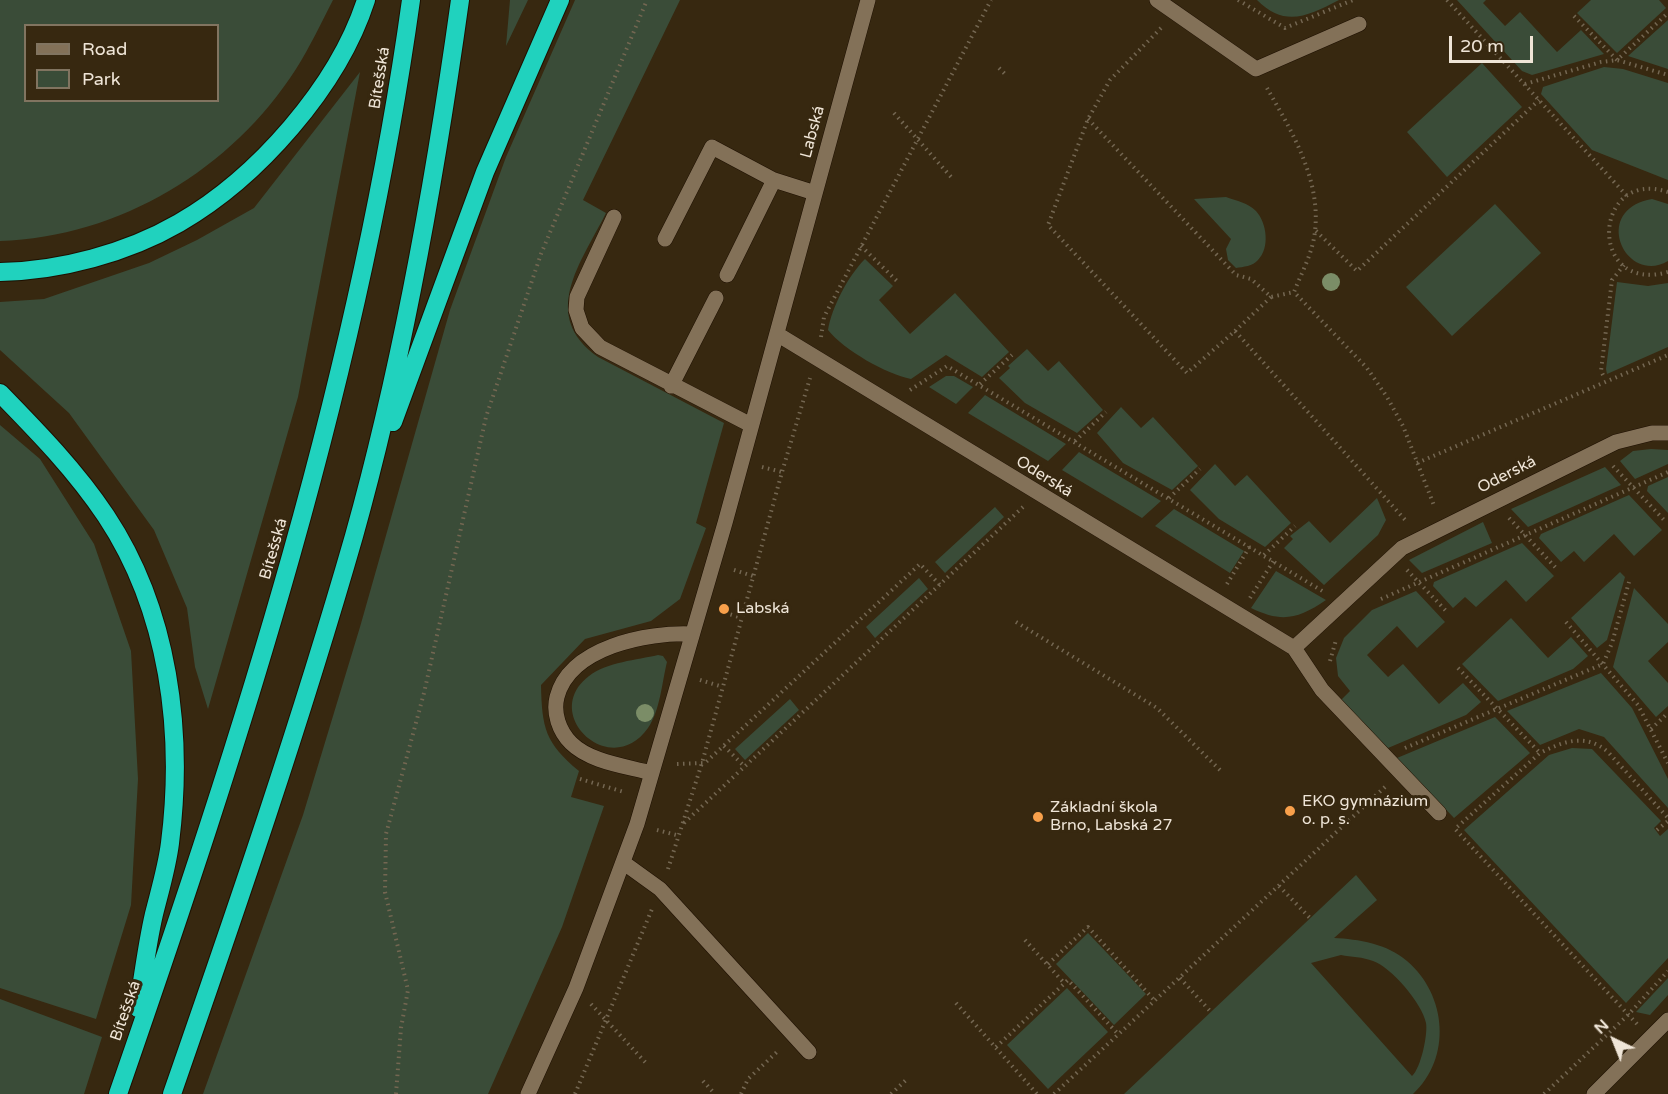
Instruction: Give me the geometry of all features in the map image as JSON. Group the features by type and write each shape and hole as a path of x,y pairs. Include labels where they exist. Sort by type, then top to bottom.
{"highway":[{"path":"0,272 37,270 93,258 151,237 208,204 240,179 294,122 321,87 343,50 366,0"},
{"name":"Bítešská","path":"118,1094 210,825 311,491 384,176 411,0"},
{"path":"172,1094 308,689 354,534 392,381 435,173 460,0"},
{"path":"354,534 485,172 560,0"},
{"path":"0,393 78,478 106,517 143,587 167,672 174,733 170,845 153,916 130,1060"}],"street":[{"name":"Labská","path":"528,1094 576,988 624,863 777,334 868,0"},
{"path":"1156,0 1256,69 1359,24"},
{"path":"665,238 712,147 774,180 815,193"},
{"path":"727,275 774,180"},
{"path":"614,217 581,284 576,304 579,320 588,336 600,347 671,386 751,425"},
{"path":"671,386 716,298"},
{"name":"Oderská","path":"777,334 1124,548 1240,614 1294,648 1322,690 1439,813"},
{"name":"Oderská","path":"1294,648 1402,548 1598,450 1632,436 1668,433"},
{"path":"651,773 591,756 571,743 559,726 555,707 560,685 572,669 602,650 657,635 692,634"},
{"path":"624,863 660,889 809,1052"},
{"path":"1594,1094 1668,1020"}],"path":[{"path":"396,1094 401,1028 408,990 385,892 386,834 424,693 486,417 541,254 647,0"},
{"path":"820,343 824,317 991,0"},
{"path":"1238,0 1285,28 1353,0"},
{"path":"1447,0 1627,196"},
{"path":"1617,60 1668,13"},
{"path":"1574,16 1617,60"},
{"path":"1167,22 1110,80 1088,119 1048,225 1187,373 1271,297 1294,292"},
{"path":"1525,84 1601,62 1617,60 1668,75"},
{"path":"999,68 1005,74"},
{"path":"1256,69 1296,138 1314,200 1315,230 1309,256 1294,292"},
{"path":"1315,230 1357,272 1539,100"},
{"path":"894,113 952,178"},
{"path":"1088,119 1236,275 1251,279 1271,297"},
{"path":"1668,192 1644,189 1627,196 1611,215 1608,230 1610,244 1616,258 1624,265 1640,274 1655,276 1668,272"},
{"path":"861,246 898,282"},
{"path":"1603,375 1612,280 1624,265"},
{"path":"1294,292 1367,368 1403,426 1436,508 1426,513"},
{"path":"1236,331 1408,523 1417,518"},
{"path":"980,384 1012,355"},
{"path":"1417,463 1668,355"},
{"path":"909,391 947,366 1331,596"},
{"path":"575,1094 680,836 811,374"},
{"path":"1075,441 1106,412"},
{"path":"1598,450 1665,521"},
{"path":"756,465 782,472"},
{"path":"1168,498 1200,469"},
{"path":"1371,603 1668,472"},
{"path":"1494,501 1556,568"},
{"path":"684,823 1024,506"},
{"path":"1264,555 1295,526"},
{"path":"1225,588 1250,546"},
{"path":"1240,614 1274,560"},
{"path":"702,763 724,746 920,564 940,585"},
{"path":"1403,565 1448,613"},
{"path":"1385,757 1603,664 1612,643 1629,582"},
{"path":"718,611 742,618"},
{"path":"1016,622 1157,708 1223,773"},
{"path":"1566,622 1638,705 1668,763"},
{"path":"1331,671 1330,657 1338,636"},
{"path":"1458,668 1540,753"},
{"path":"699,680 723,687"},
{"path":"1650,729 1668,713"},
{"path":"1649,1038 1455,829 1540,753 1570,741 1583,739 1598,744 1668,819 1657,830"},
{"path":"724,746 745,767"},
{"path":"1054,1094 1400,773"},
{"path":"651,828 680,836"},
{"path":"1279,886 1310,918"},
{"path":"1048,964 1088,927 1155,1001"},
{"path":"1025,940 1065,984"},
{"path":"1544,1094 1628,1016 1668,971"},
{"path":"1180,978 1211,1012"},
{"path":"996,1047 1068,980 1118,1034"},
{"path":"576,988 646,1063"},
{"path":"956,1003 1037,1094"},
{"path":"741,1094 748,1079 761,1066"},
{"path":"891,1094 906,1080"},
{"path":"703,1081 715,1094"}],"green space":[{"path":"0,0 333,0 301,61 270,105 240,138 206,166 169,191 130,211 88,226 45,237 0,241"},
{"path":"510,0 528,0 506,46"},
{"path":"575,0 680,0 583,200 606,213 577,269 570,288 568,306 571,324 580,341 598,357 724,423 696,523 706,528 680,599 651,621 585,639 541,685 544,724 548,734 559,752 579,771 571,797 604,806 562,927 488,1094 203,1094 303,815 360,627 450,310 506,157"},
{"path":"1257,0 1339,0 1317,11 1287,17 1267,9"},
{"path":"1457,0 1486,0 1483,3 1505,26 1520,12 1557,52 1581,30 1604,54 1532,75 1522,71"},
{"path":"1591,0 1659,0 1666,8 1617,53 1577,13"},
{"path":"1668,20 1668,69 1628,56"},
{"path":"1482,63 1522,107 1447,177 1407,132"},
{"path":"1604,67 1623,69 1668,83 1668,180 1592,150 1541,94 1543,87"},
{"path":"360,72 298,397 208,709 195,667 187,608 154,530 69,413 0,350 0,302 44,299 149,263 197,240 254,208"},
{"path":"1226,197 1253,208 1263,222 1266,242 1262,255 1251,265 1236,268 1228,260 1226,249 1231,239 1194,199"},
{"path":"1652,199 1668,204 1668,261 1653,266 1639,263 1628,255 1621,244 1619,230 1622,217 1633,206"},
{"path":"1495,204 1541,253 1452,336 1406,287"},
{"path":"865,259 893,286 879,300 910,334 955,293 1009,352 982,377 946,355 911,379 890,372 855,353 828,330 842,292"},
{"path":"1617,282 1648,286 1668,283 1668,347 1607,374 1606,369"},
{"path":"1027,349 1048,371 1059,361 1103,410 1077,433 1025,403 999,378 1010,368 1008,366"},
{"path":"946,376 954,376 973,387 956,404 929,387"},
{"path":"985,395 1066,444 1048,461 968,413"},
{"path":"1121,407 1141,428 1153,417 1198,466 1172,490 1123,463 1097,433"},
{"path":"0,425 40,459 94,544 131,651 138,779 131,905 96,1019 0,988"},
{"path":"1668,450 1668,464 1635,479 1620,461 1633,451"},
{"path":"1079,452 1161,501 1142,518 1062,470"},
{"path":"1215,464 1235,486 1247,475 1291,523 1265,547 1219,519 1190,490"},
{"path":"1605,467 1621,485 1528,527 1511,509"},
{"path":"1668,477 1668,513 1647,491 1648,486"},
{"path":"1629,495 1662,530 1634,556 1614,534 1584,562 1574,551 1561,562 1539,538 1541,534"},
{"path":"1377,498 1386,520 1378,535 1324,585 1284,548 1293,539 1290,536 1309,521 1330,543"},
{"path":"995,507 1004,517 945,573 935,562"},
{"path":"1174,509 1244,551 1230,573 1155,526"},
{"path":"1483,522 1492,543 1422,573 1409,560"},
{"path":"1522,543 1554,576 1526,602 1506,580 1476,607 1465,597 1453,608 1433,586 1434,582"},
{"path":"1276,571 1326,600 1307,611 1290,617 1272,616 1251,608"},
{"path":"1620,572 1625,577 1607,640 1597,648 1571,618"},
{"path":"919,578 928,589 875,638 866,627"},
{"path":"1634,588 1668,624 1668,642 1648,661 1668,683 1668,706 1656,717 1613,667"},
{"path":"1416,591 1445,622 1417,648 1397,626 1367,655 1388,677 1403,664 1439,704 1463,683 1481,702 1466,715 1388,748 1341,700 1350,691 1338,676 1336,658 1344,638 1372,610"},
{"path":"1511,618 1548,658 1571,637 1588,656 1573,669 1498,701 1462,664"},
{"path":"658,655 663,656 667,662 658,705 648,728 633,743 616,748 600,745 586,736 576,723 572,708 576,691 589,676 613,665"},
{"path":"1601,673 1632,708 1668,779 1668,808 1604,737 1579,729 1540,745 1507,711"},
{"path":"790,699 799,710 745,760 735,749"},
{"path":"1495,717 1530,753 1454,818 1397,758"},
{"path":"1572,748 1592,749 1661,821 1654,828 1660,836 1668,829 1668,958 1626,1003 1464,830 1549,755"},
{"path":"1356,875 1377,900 1334,938 1372,944 1399,955 1420,975 1437,1009 1440,1027 1439,1045 1434,1063 1426,1079 1413,1094 1124,1094","holes":["1341,955 1373,961 1388,970 1419,1006 1426,1023 1426,1035 1421,1059 1412,1076 1311,963"]},
{"path":"1088,933 1146,994 1114,1025 1056,964"},
{"path":"1668,978 1668,995 1650,1015 1636,1012"},
{"path":"1067,988 1108,1032 1048,1089 1007,1045"},
{"path":"0,999 102,1037 84,1094 0,1094"}],"place":[{"name":"Labská","path":"724,609"},
{"name":"EKO gymnázium o. p. s.","path":"1290,811"},
{"name":"Základní škola Brno, Labská 27","path":"1038,817"}]}
